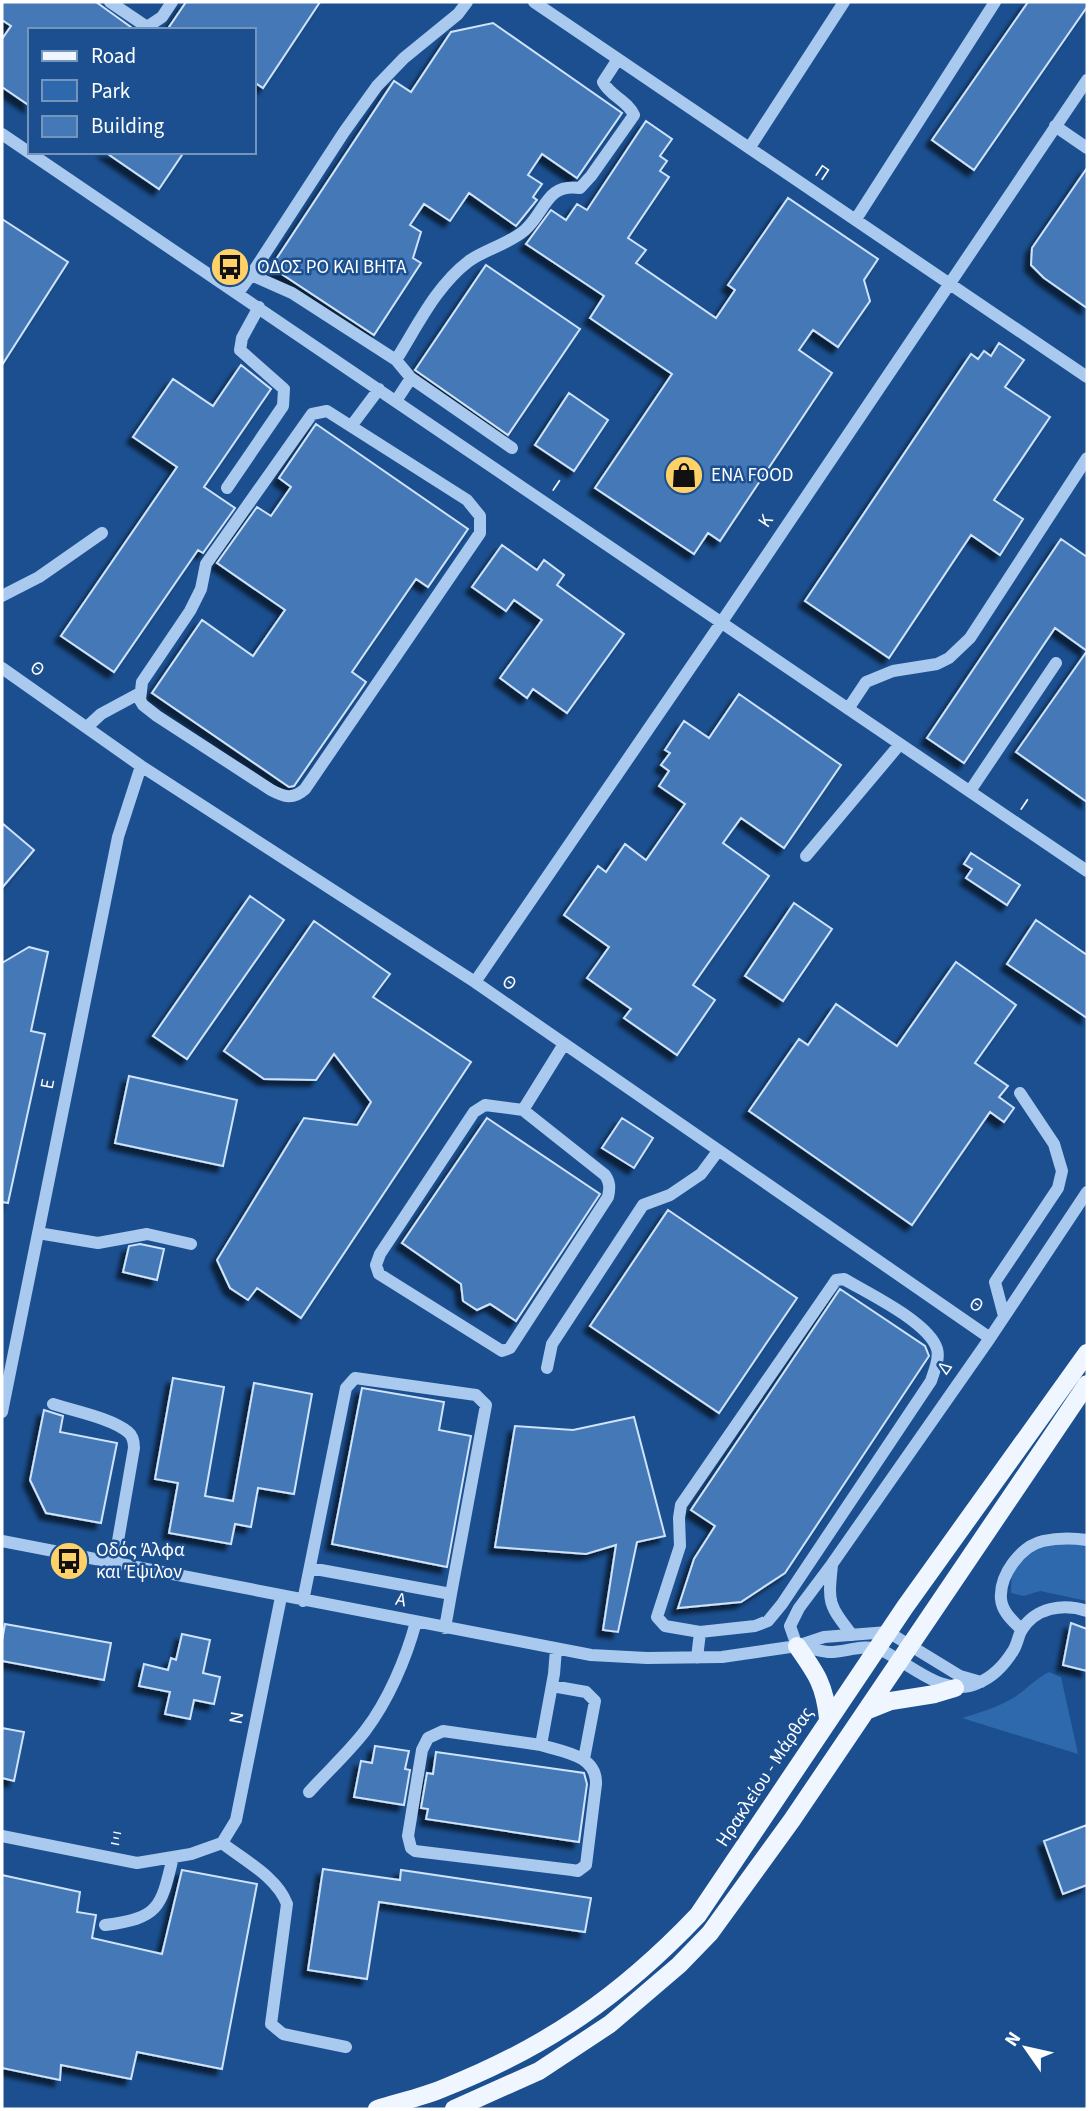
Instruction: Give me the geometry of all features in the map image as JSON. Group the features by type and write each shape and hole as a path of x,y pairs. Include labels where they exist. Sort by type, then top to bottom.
{"main road":[{"name":"Ηρακλείου - Μάρθας","path":"377,2109 442,2089 506,2061 562,2031 618,1991 698,1915 888,1632 1087,1353"},
{"path":"454,2109 539,2071 610,2024 679,1965 710,1933 792,1821 1087,1384"},
{"path":"797,1646 814,1670 826,1695 828,1719"},
{"path":"866,1711 891,1701 955,1688"}],"street":[{"path":"110,2 147,27 162,17 172,2"},
{"path":"238,293 377,86 404,58 458,14 467,2"},
{"name":"Π","path":"534,2 1087,377"},
{"path":"750,147 844,2"},
{"path":"856,219 995,2"},
{"path":"396,360 444,283 470,260 525,230 557,189 567,186 580,188 591,176 634,115 630,106 603,82 618,59"},
{"name":"Κ","path":"475,982 1087,80"},
{"path":"1055,127 1087,148"},
{"name":"Ι","path":"2,134 28,152"},
{"name":"Ι","path":"32,154 1087,871"},
{"path":"251,275 292,293 396,360 411,378 512,448"},
{"path":"228,488 285,399 285,389 240,350 242,338 259,307"},
{"path":"397,401 411,378"},
{"path":"352,425 380,389"},
{"path":"327,411 352,425 467,500 480,516 480,533 304,789 291,797 271,790 143,705 140,693 142,682 190,611 201,589 206,564 312,414 327,411"},
{"path":"848,709 866,682 893,671 937,664 949,658 970,638 1087,458"},
{"path":"2,596 39,577 102,533"},
{"path":"970,791 1056,663"},
{"name":"Θ","path":"2,667 141,766 475,982 989,1338"},
{"path":"87,727 101,714 140,693"},
{"path":"806,856 900,744"},
{"name":"Ε","path":"2,1412 118,837 141,766"},
{"path":"523,1110 564,1044"},
{"path":"1004,1316 995,1282 1058,1188 1062,1171 1054,1144 1020,1093"},
{"path":"485,1105 523,1110 605,1175 610,1185 608,1197 510,1348 502,1350 379,1274 376,1265 380,1254 474,1112 485,1105"},
{"path":"547,1368 552,1344 642,1205 670,1195 701,1174 718,1150"},
{"name":"Δ","path":"797,1646 790,1626 799,1608 989,1338 1087,1192"},
{"path":"38,1233 98,1243 147,1234 191,1244"},
{"path":"844,1279 915,1323 930,1337 937,1349 937,1362 931,1381 768,1621 737,1630 701,1632 665,1626 657,1617 680,1546 681,1505 836,1280 844,1279"},
{"path":"303,1601 346,1388 351,1380 360,1378 476,1395 486,1405 486,1412 445,1628"},
{"path":"53,1404 104,1420 128,1432 133,1439 134,1448 114,1564"},
{"path":"1022,1630 1008,1617 1001,1599 1004,1576 1018,1555 1041,1541 1087,1540"},
{"name":"Α","path":"2,1541 281,1597 556,1649 615,1657 722,1657 797,1646 824,1637 888,1632"},
{"path":"832,1564 829,1596 832,1610 852,1635"},
{"path":"310,1568 451,1594"},
{"name":"Ν","path":"222,1843 236,1820 281,1597"},
{"path":"888,1632 904,1653 930,1678 955,1688 981,1682 1001,1668 1014,1650 1022,1630 1032,1620 1057,1606 1072,1606 1087,1611"},
{"path":"309,1792 365,1731 384,1702 416,1622"},
{"path":"697,1658 701,1632"},
{"name":"Α","path":"797,1646 829,1652 877,1648"},
{"path":"877,1648 904,1653 981,1682"},
{"path":"541,1745 556,1649"},
{"path":"552,1686 586,1692 595,1701 584,1759"},
{"path":"443,1731 541,1745 584,1759 597,1777 588,1860 583,1869 572,1870 415,1851 411,1848 408,1836 422,1749 428,1738 443,1731"},
{"name":"Ξ","path":"2,1836 137,1863 191,1854 222,1843"},
{"path":"222,1843 272,1882 282,1892 287,1904 271,2024 283,2034 346,2047"},
{"path":"105,1925 129,1922 147,1915 159,1905 166,1889 173,1857"}],"green space":[{"path":"1051,1540 1087,1545 1087,1601 1040,1591 1024,1596 1011,1593 1012,1562"},
{"path":"1049,1672 1061,1677 1078,1754 962,1718 1007,1701"}],"building":[{"path":"2,2 96,2 132,28 28,28 28,105 2,87 2,39 11,26 2,20"},
{"path":"186,2 320,2 263,88 256,83 256,28 168,28"},
{"path":"1028,2 1087,2 1087,7 974,170 932,140"},
{"path":"493,23 622,113 577,178 542,154 528,175 542,184 533,197 537,200 516,226 469,193 450,221 424,204 410,225 421,232 413,258 421,263 374,335 271,267 394,81 411,92 451,32"},
{"path":"646,121 672,139 660,156 667,161 660,171 669,177 628,238 646,250 636,263 716,318 735,290 728,285 788,198 878,259 864,280 870,301 838,347 813,330 799,350 832,373 720,541 708,533 694,554 595,488 672,374 590,318 604,296 526,244 551,210 566,220 577,204 587,210"},
{"path":"108,154 183,154 159,189"},
{"path":"1087,168 1087,308 1044,278 1031,265 1032,248"},
{"path":"2,219 68,262 2,365"},
{"path":"486,265 580,329 508,435 415,370"},
{"path":"999,343 1024,360 1005,387 1050,417 994,500 1023,519 1000,555 971,535 889,658 805,601 971,354 978,359 984,351 991,356"},
{"path":"241,365 271,389 204,487 235,508 203,553 198,550 114,672 61,636 177,467 133,437 173,379 213,406"},
{"path":"569,393 608,420 574,471 535,445"},
{"path":"316,424 468,529 428,587 416,579 352,672 366,682 294,786 289,787 152,693 202,620 253,656 285,610 217,563 257,507 271,516 291,487 279,478"},
{"path":"1061,539 1087,557 1087,651 1055,628 964,763 927,738"},
{"path":"502,545 537,570 544,560 564,575 557,585 624,634 567,713 533,689 527,698 500,678 542,620 514,600 506,611 472,587"},
{"path":"1087,651 1087,802 1016,752"},
{"path":"739,694 841,765 784,848 741,818 723,843 769,876 693,985 715,1000 677,1055 624,1018 631,1009 587,978 609,947 564,915 598,866 606,872 625,844 646,860 685,804 659,786 669,771 661,765 670,753 665,750 684,721 709,738"},
{"path":"2,823 34,850 2,888"},
{"path":"971,853 1020,885 1007,905 966,878 972,869 964,864"},
{"path":"250,896 284,920 187,1059 153,1036"},
{"path":"794,903 832,929 783,1001 745,976"},
{"path":"1036,920 1087,955 1087,1018 1007,964"},
{"path":"314,921 390,974 373,997 471,1062 301,1318 257,1288 248,1300 230,1288 217,1260 304,1118 357,1125 371,1102 334,1054 316,1080 264,1079 224,1051"},
{"path":"29,947 48,952 31,1031 45,1034 8,1203 2,1202 2,963"},
{"path":"956,962 1016,1005 975,1063 1008,1086 999,1097 1014,1108 1004,1122 990,1112 912,1225 749,1111 799,1039 808,1045 836,1004 897,1046"},
{"path":"129,1076 237,1100 223,1166 115,1143"},
{"path":"487,1118 600,1194 516,1321 490,1304 477,1310 463,1301 461,1284 402,1243"},
{"path":"622,1118 653,1138 634,1168 602,1148"},
{"path":"668,1210 797,1298 719,1413 590,1326"},
{"path":"140,1244 164,1249 157,1280 123,1272 129,1246"},
{"path":"840,1289 925,1346 929,1356 785,1573 741,1602 678,1608 694,1559 715,1526 691,1510"},
{"path":"173,1378 224,1387 205,1496 233,1501 254,1383 312,1394 294,1494 258,1488 251,1527 235,1524 231,1544 169,1533 178,1483 155,1479"},
{"path":"362,1388 444,1402 439,1430 471,1436 447,1567 332,1544"},
{"path":"44,1410 63,1416 60,1432 117,1443 101,1523 46,1513 30,1480"},
{"path":"634,1417 665,1536 637,1542 618,1632 603,1630 616,1545 586,1554 495,1547 515,1426 573,1430"},
{"path":"1071,1623 1087,1629 1087,1671 1063,1665"},
{"path":"5,1624 111,1643 104,1680 2,1661"},
{"path":"182,1634 210,1640 203,1673 220,1677 214,1704 194,1700 190,1719 165,1714 170,1692 139,1686 144,1664 168,1670 171,1658 176,1660"},
{"path":"2,1728 24,1732 14,1781 2,1778"},
{"path":"375,1746 409,1751 405,1769 410,1770 404,1805 354,1797 361,1761 372,1763"},
{"path":"436,1752 584,1773 587,1784 579,1842 426,1819 428,1809 421,1808 427,1773 433,1774"},
{"path":"1087,1825 1087,1885 1063,1894 1044,1841"},
{"path":"323,1869 400,1880 401,1870 591,1898 585,1932 379,1902 367,1979 308,1970"},
{"path":"182,1870 257,1884 222,2069 137,2052 131,2079 61,2065 60,2080 2,2068 2,1875 80,1892 77,1912 96,1915 92,1938 162,1954"}],"place":[{"name":"ΟΔΟΣ ΡΟ ΚΑΙ ΒΗΤΑ","path":"230,267"},
{"name":"ENA FOOD","path":"684,475"},
{"name":"Οδός Άλφα και Έψιλον","path":"69,1561"}]}
